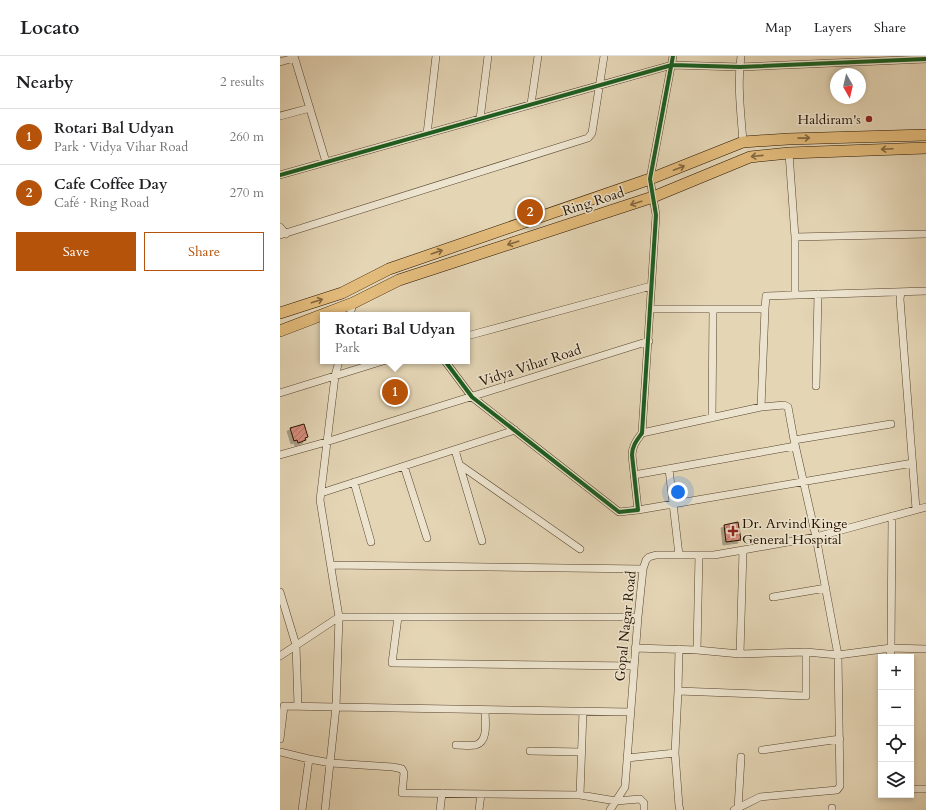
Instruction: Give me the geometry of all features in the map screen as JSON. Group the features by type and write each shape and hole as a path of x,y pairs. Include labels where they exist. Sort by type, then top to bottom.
{"main road":[{"name":"Ring Road","path":"280,312 342,293 389,269 650,179 743,142 788,139 926,135"},
{"name":"Ring Road","path":"330,312 353,303 399,280 653,197 750,157 789,153 926,148"},
{"name":"Ring Road","path":"280,331 320,316"}],"street":[{"path":"427,134 436,56"},
{"path":"480,119 488,56"},
{"path":"531,104 538,56"},
{"path":"280,227 283,234 588,138 592,133 604,56"},
{"path":"638,510 632,449 642,433 649,340 656,215 650,179 673,56"},
{"path":"741,56 740,98 743,142"},
{"path":"280,62 294,57 326,162"},
{"path":"280,175 672,65 740,67 829,60 887,58 926,59"},
{"path":"280,116 310,108"},
{"path":"789,153 795,237 795,295"},
{"path":"795,237 926,234"},
{"path":"470,335 651,286"},
{"path":"761,407 766,296 926,291"},
{"path":"901,292 900,299 916,509"},
{"path":"816,386 818,294"},
{"path":"351,312 353,303"},
{"path":"650,309 765,309"},
{"path":"712,418 713,309"},
{"name":"Vidya Vihar Road","path":"280,455 472,397 649,340"},
{"path":"325,810 336,707 339,617 320,500 326,442 335,376 338,364"},
{"path":"280,393 373,364"},
{"path":"447,364 472,397 619,512 913,463"},
{"path":"642,433 761,407 784,405 788,407 816,537 838,655 840,786 837,790 760,797 736,809"},
{"path":"634,475 891,424"},
{"path":"321,493 515,430"},
{"path":"455,450 482,541"},
{"path":"460,465 580,549"},
{"path":"404,466 427,538"},
{"path":"669,469 679,555"},
{"path":"354,482 371,542"},
{"name":"Gopal Nagar Road","path":"610,810 625,787 635,648 643,569 646,560 649,557 656,555 714,555 816,537 926,507"},
{"path":"890,654 892,516"},
{"path":"740,654 743,550"},
{"path":"697,650 698,555"},
{"path":"330,565 643,569"},
{"path":"773,597 826,588"},
{"path":"280,592 296,645 298,706"},
{"path":"280,656 339,617 638,617"},
{"path":"398,617 392,662 634,666"},
{"path":"635,648 697,650 740,654 806,652 838,655 891,648 926,649"},
{"path":"679,650 676,753 678,806 680,810"},
{"path":"678,692 806,696 806,652"},
{"path":"280,739 282,706 630,712"},
{"path":"456,745 476,745 481,742 485,736 486,710"},
{"path":"580,794 583,711"},
{"path":"762,750 840,739"},
{"path":"530,751 581,752"},
{"path":"280,752 331,763 393,767 402,769 404,773 402,793 580,794 616,801 643,800 644,810"},
{"path":"627,758 676,753"},
{"path":"736,809 741,757"},
{"path":"302,810 309,759"},
{"path":"914,789 926,789"},
{"path":"440,810 442,793"},
{"path":"479,810 481,794"}],"building":[{"path":"304,424 308,437 305,438 306,440 298,443 297,440 294,441 290,428"},
{"path":"738,522 741,540 726,542 724,525"}],"cycle path":[{"path":"447,364 472,397 619,512 638,510 632,452 642,433 656,215 650,179 673,56"},
{"path":"280,175 672,65 740,67 926,59"}],"place":[{"name":"Haldiram's","path":"869,119"},
{"name":"Cafe Coffee Day","path":"530,212"},
{"name":"Rotari Bal Udyan","path":"395,392"},
{"name":"Dr. Arvind Kinge General Hospital","path":"733,531"}]}
